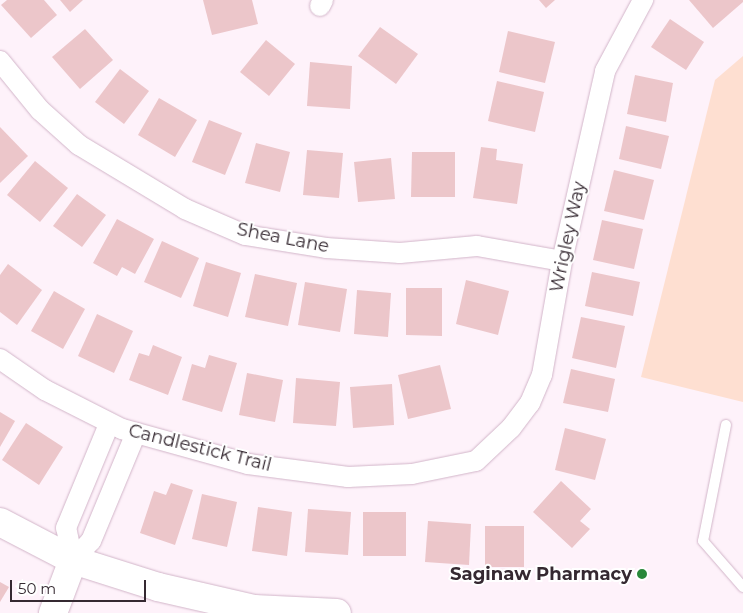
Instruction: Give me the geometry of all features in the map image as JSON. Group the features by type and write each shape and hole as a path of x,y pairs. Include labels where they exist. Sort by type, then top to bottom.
{"main road":[{"path":"0,522 73,560 158,588 246,607 282,612 337,613"},
{"path":"53,613 73,560"}],"street":[{"name":"Wrigley Way","path":"476,461 525,409 542,375 562,261 605,71 643,0"},
{"name":"Shea Lane","path":"0,61 40,110 79,145 185,209 245,234 326,248 400,253 477,246 562,261"},
{"name":"Candlestick Trail","path":"0,359 45,390 110,424 136,434 248,464 348,477 412,474 476,461"},
{"path":"73,560 66,528 110,424"},
{"path":"73,560 91,541 136,434"}],"lane":[{"path":"726,425 704,541 743,587"}],"shaded area":[{"path":"743,56 743,402 641,377 715,80"}],"building":[{"path":"7,0 44,0 57,15 31,38 1,5"},
{"path":"60,0 83,0 70,12"},
{"path":"203,0 252,0 258,24 212,35"},
{"path":"539,0 555,0 546,8"},
{"path":"689,0 743,0 743,2 713,28"},
{"path":"670,19 704,42 686,70 651,47"},
{"path":"380,27 418,54 396,84 358,56"},
{"path":"85,29 113,60 80,89 52,57"},
{"path":"508,31 555,42 545,83 499,72"},
{"path":"266,40 295,64 269,96 240,72"},
{"path":"310,62 352,66 350,109 307,106"},
{"path":"120,69 149,91 124,124 95,102"},
{"path":"635,75 673,83 666,122 627,114"},
{"path":"497,81 544,92 535,132 488,121"},
{"path":"159,98 197,120 175,157 138,135"},
{"path":"209,120 242,133 225,175 192,162"},
{"path":"626,126 669,136 661,169 619,159"},
{"path":"0,127 28,156 0,183"},
{"path":"256,143 290,152 280,192 245,183"},
{"path":"481,147 497,149 496,160 523,164 517,204 473,198"},
{"path":"307,150 343,153 339,198 303,195"},
{"path":"412,152 455,152 455,197 411,197"},
{"path":"391,158 395,199 358,202 354,162"},
{"path":"35,161 68,188 40,222 7,195"},
{"path":"614,170 654,180 644,220 604,211"},
{"path":"77,194 106,215 82,247 53,226"},
{"path":"117,219 154,239 135,274 122,267 117,276 93,263"},
{"path":"602,220 643,229 634,269 593,260"},
{"path":"162,241 199,258 181,298 144,282"},
{"path":"206,262 241,273 228,317 193,306"},
{"path":"8,264 42,290 17,325 0,312 0,275"},
{"path":"592,272 640,282 633,316 585,306"},
{"path":"255,274 297,283 288,326 245,317"},
{"path":"466,280 509,291 498,335 456,324"},
{"path":"305,282 347,289 340,332 298,325"},
{"path":"406,288 442,288 442,336 406,335"},
{"path":"357,290 391,293 388,337 354,334"},
{"path":"54,291 85,309 63,349 31,331"},
{"path":"97,314 133,331 114,373 78,356"},
{"path":"581,317 625,326 616,368 572,358"},
{"path":"153,345 182,357 168,395 129,380 139,353 149,356"},
{"path":"209,355 237,363 222,412 182,400 192,364 205,368"},
{"path":"440,365 451,409 408,419 398,375"},
{"path":"571,369 615,379 608,412 563,403"},
{"path":"247,373 283,380 275,422 239,415"},
{"path":"296,378 340,382 336,426 293,423"},
{"path":"392,384 394,425 353,428 350,387"},
{"path":"0,412 15,421 0,447"},
{"path":"26,423 63,447 39,485 2,460"},
{"path":"565,428 606,439 595,480 555,470"},
{"path":"561,481 591,509 580,521 590,529 572,548 533,512"},
{"path":"171,483 193,490 175,545 140,533 154,491 166,495"},
{"path":"202,494 237,502 227,547 192,539"},
{"path":"258,507 292,512 287,556 252,551"},
{"path":"308,509 351,512 348,555 305,552"},
{"path":"363,512 406,512 406,556 363,556"},
{"path":"428,521 471,524 469,565 425,562"},
{"path":"485,526 524,526 524,567 485,567"},
{"path":"0,582 9,587 0,602"}],"place":[{"name":"Saginaw Pharmacy","path":"642,574"}]}
